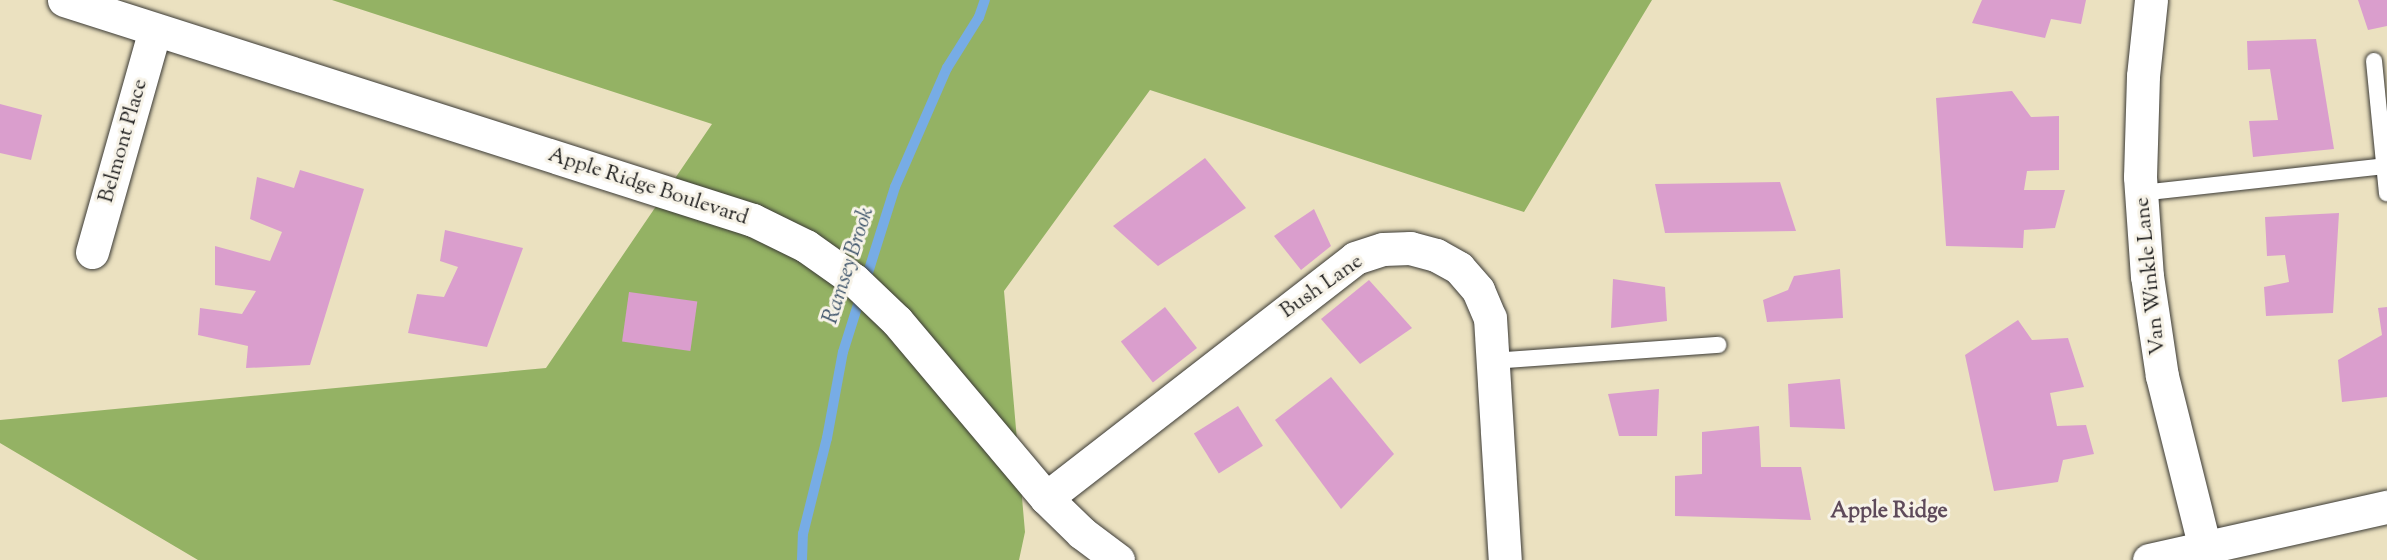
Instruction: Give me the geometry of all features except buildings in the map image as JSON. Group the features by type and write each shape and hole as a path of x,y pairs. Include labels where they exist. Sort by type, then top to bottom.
{"street":[{"name":"Apple Ridge Boulevard","path":"64,0 753,220 806,246 854,280 897,321 1046,498 1082,533 1118,560"},
{"name":"Van Winkle Lane","path":"2151,0 2143,76 2141,193 2147,276 2162,376 2205,548"},
{"name":"Belmont Place","path":"92,252 155,30"},
{"name":"Bush Lane","path":"1046,498 1355,258 1383,249 1410,248 1436,255 1458,268 1478,290 1490,318 1505,560"},
{"path":"2149,560 2387,507"}],"lane":[{"path":"2374,61 2387,193"},
{"path":"2141,193 2384,166"},
{"path":"1493,361 1718,345"}],"green space":[{"path":"332,0 1652,0 1524,212 1150,90 1004,291 1025,532 1019,560 198,560 0,443 0,420 546,368 712,124"}],"waterway":[{"name":"Ramsey Brook","path":"802,560 803,534 827,438 843,352 895,187 947,68 979,17 985,0"}],"district":[{"name":"Apple Ridge","path":"1889,513"}]}
